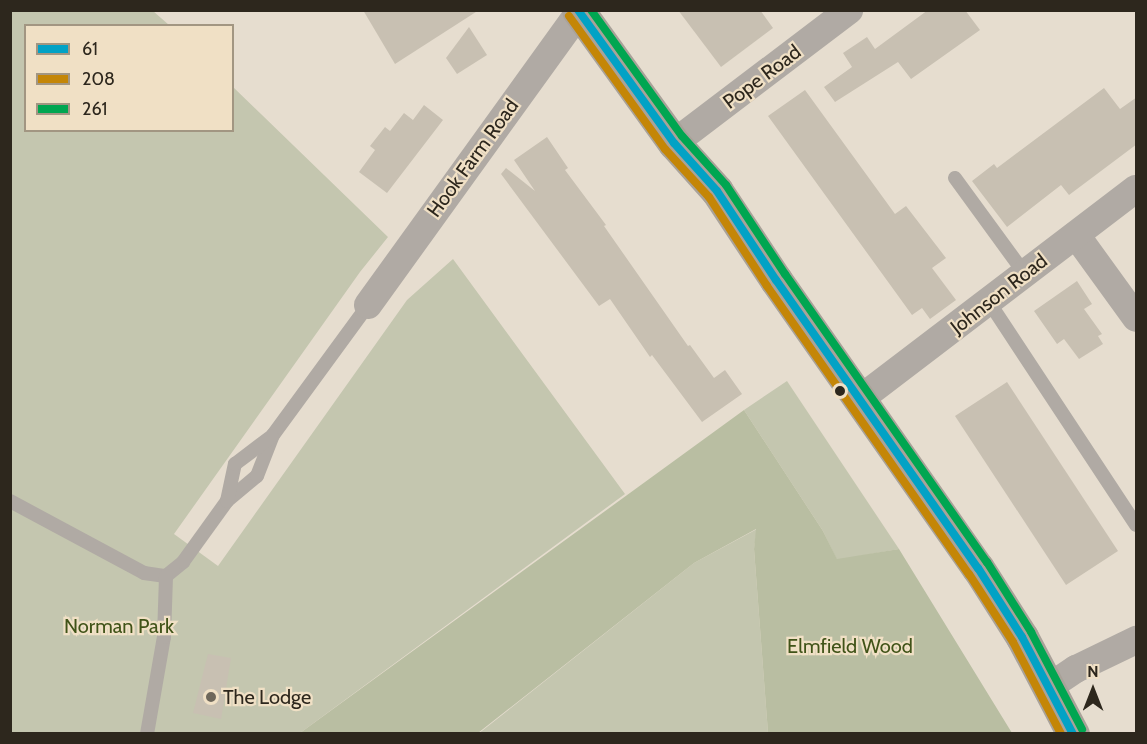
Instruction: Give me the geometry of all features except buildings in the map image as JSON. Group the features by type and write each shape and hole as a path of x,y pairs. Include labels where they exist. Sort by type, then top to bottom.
{"main road":[{"path":"578,11 674,143 717,191 978,568 1022,637 1072,734"}],"street":[{"name":"Pope Road","path":"674,143 849,10"},
{"name":"Hook Farm Road","path":"368,305 578,11"},
{"name":"Johnson Road","path":"860,399 1137,189"},
{"path":"1076,235 1137,318"},
{"path":"1049,687 1076,669 1137,639"}],"lane":[{"path":"955,178 1025,274"},
{"path":"989,302 1137,525"},
{"path":"10,501 144,573 166,576 183,562 227,501 257,476 273,435 368,305"},
{"path":"227,501 236,464 273,435"},
{"path":"147,734 164,637 166,576"}],"green space":[{"name":"Norman Park","path":"10,11 153,11 168,24 24,24 24,132 234,132 234,88 388,237 360,272 174,534 218,566 407,300 453,259 625,494 300,733 11,733"},
{"path":"787,381 899,549 837,560 823,531 744,410"},
{"path":"744,410 823,531 837,559 899,549 1012,733 768,733 754,549 756,529 694,563 478,733 300,733"},
{"name":"Elmfield Wood","path":"757,529 754,549 768,733 478,734 694,563"}],"transit line":[{"name":"61","path":"578,10 674,143 717,191 776,280 978,568 1022,637 1073,734"},
{"name":"261","path":"591,10 682,136 726,185 785,274 987,562 1031,632 1082,729"},
{"name":"208","path":"569,16 665,149 709,197 767,286 969,574 1013,642 1061,734"}],"place":[{"name":"The Lodge","path":"211,697"}]}
